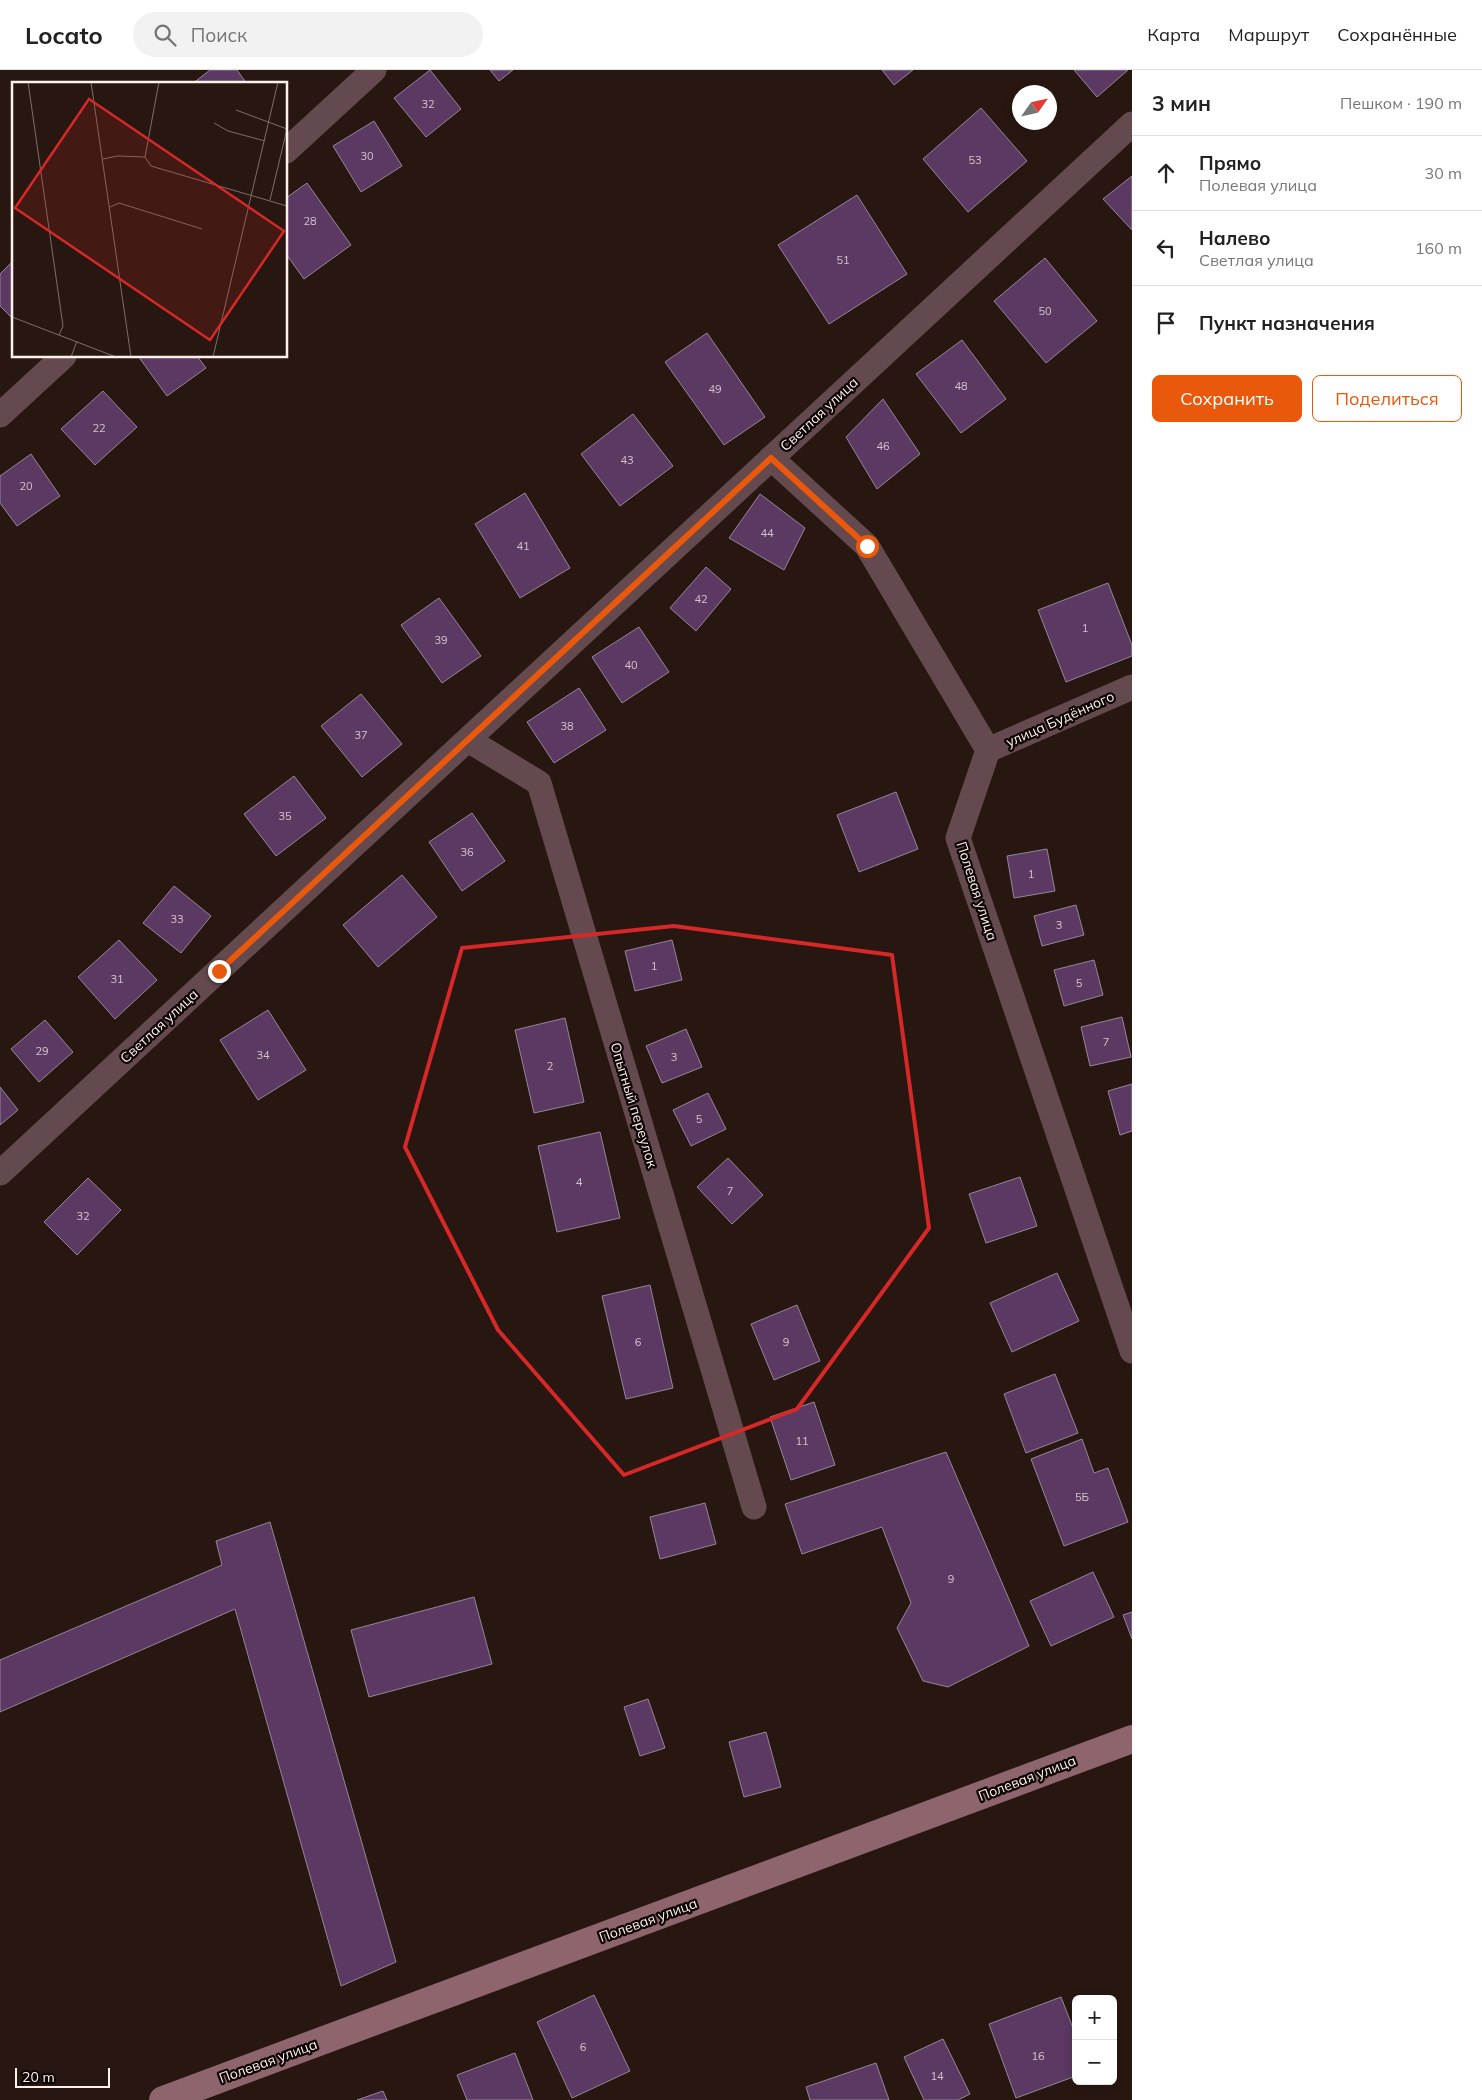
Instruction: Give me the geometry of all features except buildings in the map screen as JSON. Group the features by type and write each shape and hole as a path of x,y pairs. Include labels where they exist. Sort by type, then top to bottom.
{"street":[{"path":"288,149 374,70"},
{"name":"Светлая улица","path":"0,1173 1132,124"},
{"path":"0,415 62,358"},
{"path":"771,458 867,546 988,750"},
{"name":"улица Будённого","path":"988,750 1132,687"},
{"name":"Опытный переулок","path":"468,740 539,783 754,1507"},
{"name":"Полевая улица","path":"988,750 958,838 1132,1351"},
{"name":"Полевая улица","path":"162,2100 1132,1739"}],"highlighted area":[{"path":"674,926 892,955 929,1228 797,1409 624,1475 498,1330 405,1147 462,948"}],"route":[{"path":"219,971 771,458 867,546"}]}
